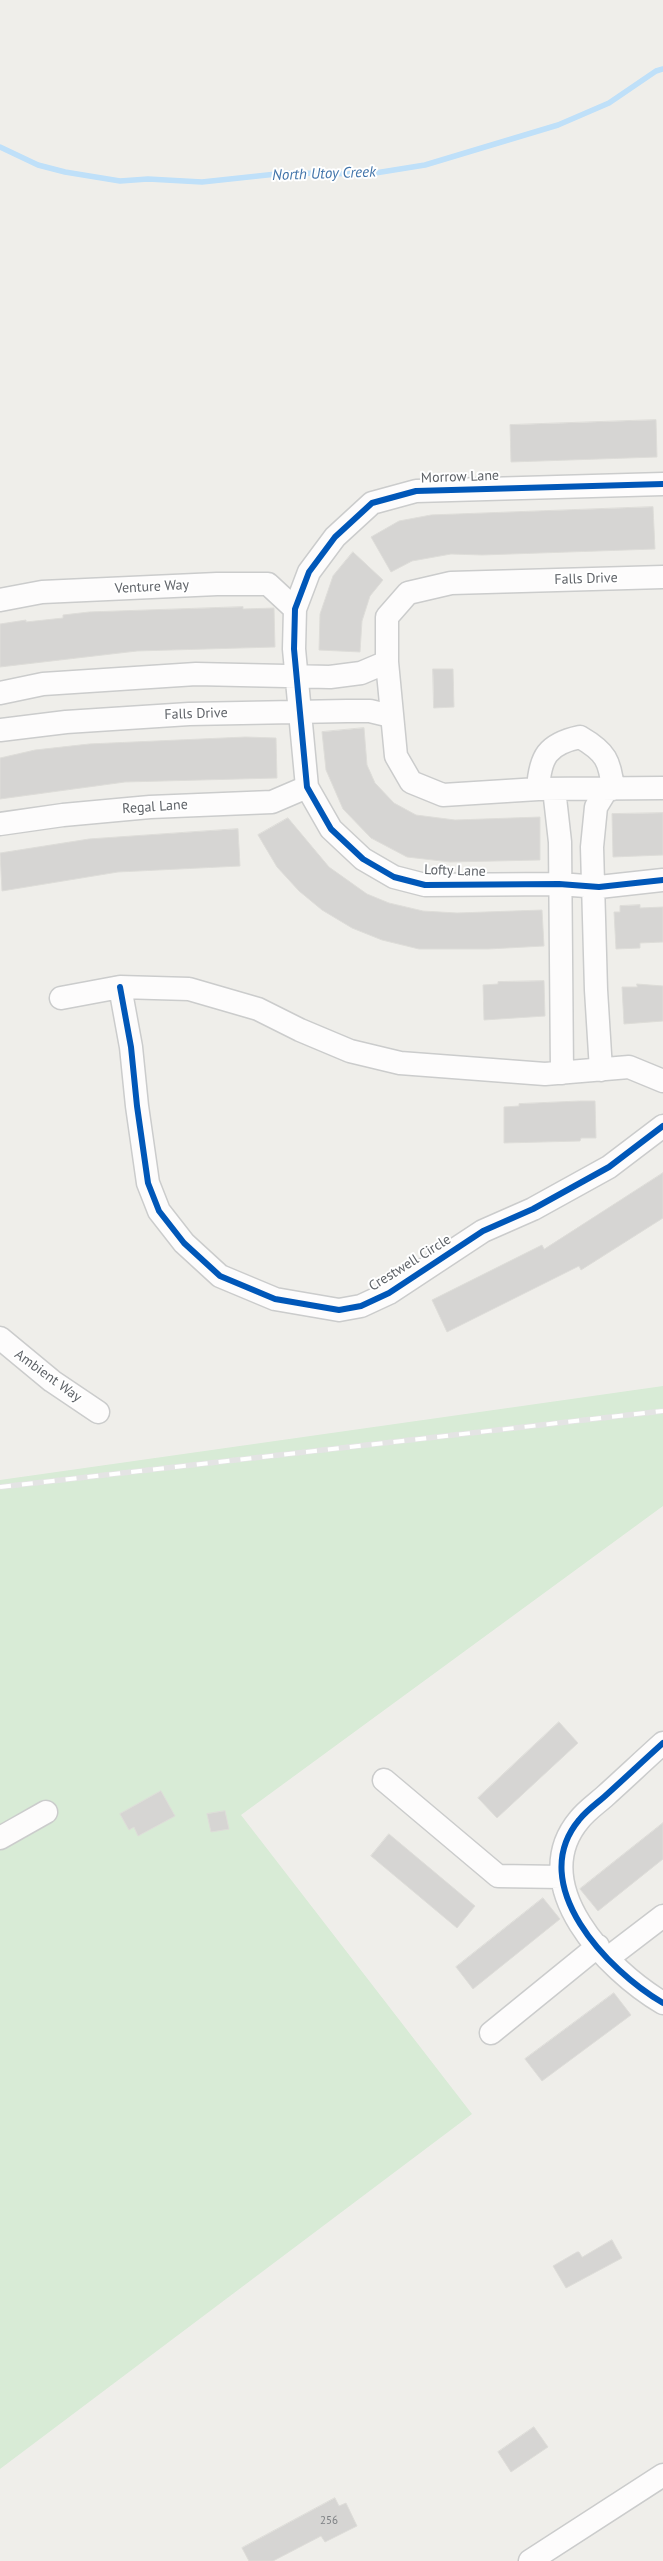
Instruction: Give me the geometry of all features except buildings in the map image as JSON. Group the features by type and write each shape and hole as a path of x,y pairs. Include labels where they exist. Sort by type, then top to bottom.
{"street":[{"name":"Morrow Lane","path":"295,678 295,609 309,572 335,537 372,503 416,491 663,484"},
{"name":"Falls Drive","path":"663,577 451,583 408,593 387,617 387,662 396,756 411,782 443,795 546,789 663,788"},
{"name":"Venture Way","path":"0,600 42,592 216,584 268,584 295,609"},
{"path":"0,693 43,684 196,674 295,678 361,673 387,662"},
{"name":"Lofty Lane","path":"295,678 307,787 331,829 362,859 394,877 425,885 559,884 592,886 663,880"},
{"name":"Falls Drive","path":"0,730 66,722 188,714 370,711 391,716"},
{"path":"562,1072 560,842 546,789 542,760 552,748 566,740 580,738 594,745 610,764 610,789 596,807 592,886 601,1070"},
{"name":"Regal Lane","path":"0,824 63,815 150,807 272,802 307,787"},
{"path":"61,998 120,987 189,989 258,1009 300,1030 350,1051 400,1063 489,1071 562,1072 629,1067 663,1082"},
{"name":"Crestwell Circle","path":"120,987 131,1047 136,1106 148,1183 159,1211 184,1243 220,1276 275,1299 339,1310 361,1306 389,1293 483,1231 534,1209 609,1168 663,1126"},
{"name":"Ambient Way","path":"0,1338 52,1381 98,1412"},
{"path":"663,1743 578,1820 565,1848 560,1866 563,1888 575,1916 603,1952 638,1989 663,2003"},
{"path":"384,1780 498,1876 561,1877"},
{"path":"0,1838 46,1812"},
{"path":"491,2033 603,1952 663,1916"},
{"path":"530,2561 663,2475"}],"green space":[{"path":"663,1386 663,1506 241,1815 472,2114 0,2469 0,1480"}],"waterway":[{"name":"North Utoy Creek","path":"0,147 38,165 65,172 120,181 148,179 202,182 286,173 369,174 425,165 558,125 609,103 656,71 663,69"}],"railway":[{"path":"0,1487 663,1411"}],"cycle path":[{"path":"663,484 416,491 372,503 335,537 309,572 295,609 294,649 307,787 331,829 363,859 394,877 425,885 559,884 599,887 663,880"},
{"path":"120,987 131,1047 148,1183 159,1211 184,1243 220,1276 275,1299 339,1310 361,1306 389,1293 483,1231 533,1209 609,1167 663,1126"},
{"path":"663,1743 579,1820 565,1845 562,1872 567,1898 580,1924 598,1948 641,1989 663,2003"}]}
